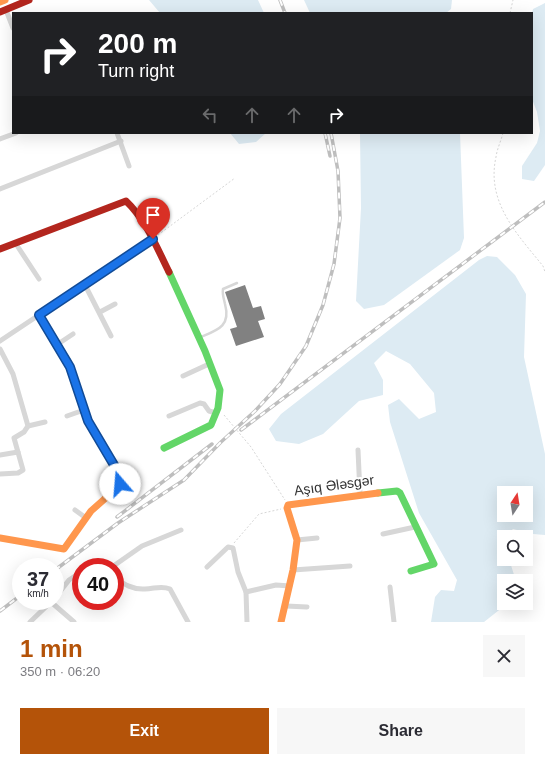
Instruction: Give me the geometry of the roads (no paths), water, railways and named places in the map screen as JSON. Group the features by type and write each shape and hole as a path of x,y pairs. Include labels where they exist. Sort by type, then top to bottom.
{"street":[{"path":"0,2 5,0"},
{"path":"12,26 3,11 30,0"},
{"path":"0,139 13,134"},
{"path":"118,134 130,166"},
{"path":"0,189 121,141"},
{"path":"0,249 126,202 132,205 137,216 153,239 181,296 220,390 217,411 211,425 164,448"},
{"path":"0,341 153,239"},
{"path":"16,244 39,279"},
{"path":"84,285 100,312 111,336"},
{"path":"100,312 115,304"},
{"path":"0,538 62,550 69,544 86,518 96,506 118,487 120,480 108,454 91,427 84,410 74,376 58,344 39,315"},
{"path":"58,344 74,334"},
{"path":"0,349 13,374 28,426"},
{"path":"183,376 210,364"},
{"path":"169,416 200,403 204,404 209,411 217,411"},
{"path":"67,416 84,410"},
{"path":"0,474 10,475 21,472 24,467 14,438 24,432 28,426 45,422"},
{"path":"358,450 360,494"},
{"path":"0,456 18,452"},
{"name":"Aşıq Ələsgər","path":"281,622 290,586 297,540 288,506 302,501 397,491 400,493 434,564 432,566 411,571"},
{"path":"75,510 86,518"},
{"path":"383,534 415,527"},
{"path":"124,559 142,546 181,530"},
{"path":"297,540 317,538"},
{"path":"206,568 231,546 233,548 238,572 246,592 247,622"},
{"path":"293,570 350,566"},
{"path":"64,586 72,578"},
{"path":"124,582 135,588 144,589 158,586 170,589 188,622"},
{"path":"246,592 276,585 290,586"},
{"path":"390,587 394,622"},
{"path":"286,606 307,606"},
{"path":"30,622 43,610"},
{"path":"63,610 74,622"}],"lane":[{"path":"199,338 218,330 224,324 227,309 222,292 223,289 237,283"}],"railway":[{"path":"280,0 285,12"},
{"path":"325,134 330,156"},
{"path":"64,563 118,523 184,480 221,442 255,411 280,384 306,346 323,305 334,264 340,218 338,171 331,134"},
{"path":"241,430 545,202"},
{"path":"117,517 212,444"},
{"path":"0,611 12,602"}]}
